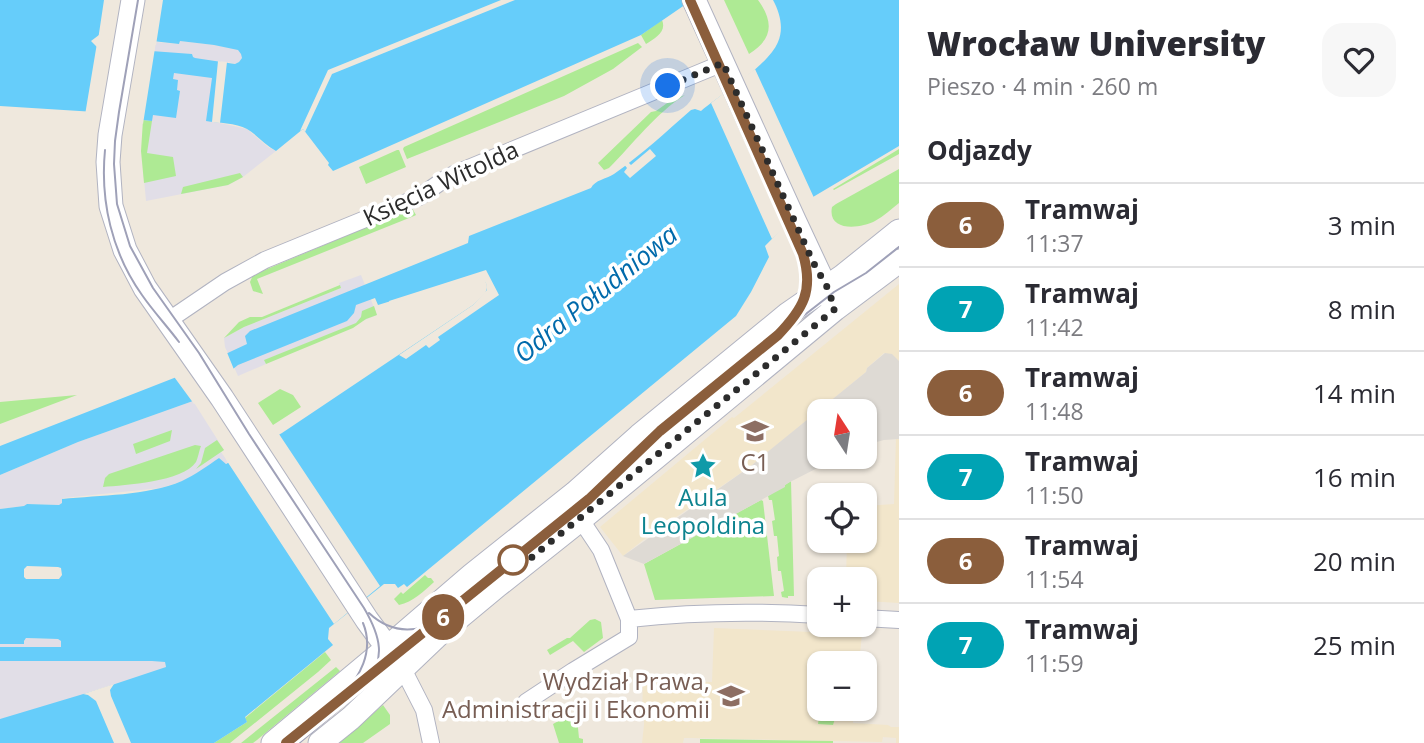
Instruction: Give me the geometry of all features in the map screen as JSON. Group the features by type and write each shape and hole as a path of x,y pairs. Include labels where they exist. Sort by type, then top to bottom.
{"street":[{"path":"133,0 112,127 108,180 115,219 125,250 136,273 220,395 357,605 403,669 424,710 431,743"},
{"path":"694,0 835,309"},
{"name":"Księcia Witolda","path":"169,320 225,282 265,260 413,200 454,174 723,63"},
{"path":"272,743 788,314 899,231"},
{"path":"320,743 351,718 438,635 835,309 899,261"},
{"path":"526,702 629,637 628,619 601,550 567,499"},
{"path":"628,619 736,612 807,615"},
{"path":"877,619 899,620"}],"shaded area":[{"path":"180,41 237,49 241,52 242,58 239,62 228,62 220,123 247,129 276,151 243,177 228,185 146,201 143,168 151,121 143,120 156,42 179,44"},
{"path":"361,275 377,315 265,360 266,364 238,376 225,347 224,338 244,327 341,288 339,283"},
{"name":"C1","path":"899,284 899,361 884,353 833,399 807,399 807,420 751,466 623,556 600,527"},
{"path":"885,353 892,354 899,361 899,439 877,442 877,399 833,399 866,372 867,368"},
{"path":"193,401 224,450 221,452 228,462 225,464 219,458 183,481 161,488 63,498 59,505 27,504 0,509 0,475 78,442"},
{"path":"807,420 807,469 815,469 644,564 623,556 751,466"},
{"path":"896,438 899,438 899,603 877,602 877,567 846,567 847,553 877,553 877,505 894,504"},
{"name":"Wydział Prawa, Administracji i Ekonomii","path":"714,628 807,632 807,637 862,637 860,651 807,651 807,721 853,721 899,727 899,743 896,743 896,738 883,737 882,742 684,738 683,743 642,743 643,680 712,682"},
{"path":"26,638 58,639 61,641 61,648 165,662 166,667 0,743 0,644 23,644"}],"green space":[{"path":"724,0 758,0 767,16 767,36 749,54"},
{"path":"662,20 662,31 646,44 641,35"},
{"path":"638,43 642,47 613,69 564,96 407,159 404,147"},
{"path":"685,95 655,120 609,168 604,170 598,163 651,112"},
{"path":"143,120 152,121 147,153 173,157 176,176 144,183 141,151"},
{"path":"899,149 899,154 833,189"},
{"path":"397,150 406,167 366,184 359,167"},
{"path":"899,169 899,203 875,221 861,226 839,225 834,221 832,207"},
{"path":"240,173 243,177 228,185 181,194 183,187"},
{"path":"412,208 416,215 414,216 257,279 263,294 253,291 250,282 253,275"},
{"path":"340,285 341,288 244,327 224,338 239,322 250,317 262,317"},
{"path":"374,306 377,315 353,328 266,364 264,360 356,323 362,311"},
{"path":"280,389 293,395 301,407 273,425 258,403"},
{"path":"77,395 0,424 0,402"},
{"path":"172,430 170,441 136,454 133,444"},
{"path":"217,440 224,450 196,469 201,463 205,448"},
{"path":"195,445 201,446 196,462 179,474 153,481 103,487 109,474"},
{"path":"791,481 794,596 788,598 782,597 781,592 784,591 781,571 778,571 777,536 774,536 772,521 775,520 772,500 769,500 768,496"},
{"path":"761,500 774,596 655,600 644,564"},
{"path":"425,575 434,582 414,599 399,605 394,599"},
{"path":"590,620 601,622 603,638 584,652 573,641 550,655 547,650 570,638"},
{"path":"325,652 331,660 318,672 230,743 214,743 247,722 245,718"},
{"path":"336,667 340,671 257,740 253,743 241,743"},
{"path":"383,705 390,715 390,724 363,743 339,743"},
{"path":"564,718 577,718 579,738 583,739 583,743 559,743 553,724"},
{"path":"818,721 834,721 833,725 818,724"},
{"path":"700,739 833,741 833,743 700,743"}],"water":[{"path":"0,0 692,0 641,35 333,171 303,129 276,151 243,127 206,121 212,78 174,73 173,79 178,80 177,90 180,91 176,118 153,115 152,121 143,120 143,115 0,106","holes":["99,35 179,44 180,41 238,50 242,58 235,64 195,58 192,54 97,47 91,41"]},
{"name":"Odra Południowa","path":"773,0 899,0 899,146 813,197 765,246 769,257 736,316 407,587 404,584 398,588 395,584 384,584 329,628 328,639 333,645 245,717 247,722 214,743 0,743 0,719 166,667 165,662 152,661 0,661 0,647 61,647 61,641 26,638 24,644 0,644 0,509 27,504 59,505 62,499 154,490 182,481 219,458 226,464 282,433 473,305 486,291 486,284 481,275 378,305 375,298 356,305 354,313 347,321 238,365 193,401 78,442 0,475 0,446 174,378 247,344 245,336 250,331 468,243 469,236 591,188 634,159 691,110 701,111 765,61 780,37 780,21","holes":["27,566 61,568 62,575 59,579 24,577 24,569"]}],"pier":[{"path":"104,0 163,0 156,45 98,40"},
{"path":"501,0 515,0 332,74 305,132 303,129 300,131 328,70"},
{"path":"97,43 155,48 143,124 140,118 85,115"},
{"path":"218,61 227,62 220,123 212,122"},
{"path":"755,69 815,200 772,239 711,103"},
{"path":"650,149 656,156 630,178 624,172 627,168 623,163 626,160 631,165"},
{"path":"486,270 499,295 438,337 440,340 429,348 426,345 406,359 399,355 473,305 487,290 486,283 478,277 390,304 389,301"},
{"path":"226,350 235,372 194,404 172,374"},
{"path":"277,431 380,586 334,624 225,458"},
{"path":"114,684 110,690 111,696 131,743 114,743 96,701 83,694"}],"tram line":[{"path":"138,0 119,112 114,164 117,204 130,246 153,288 199,353 364,608 377,638 377,666 366,687 299,743"},
{"name":"6","path":"286,743 589,499 660,431 778,335 799,310 805,297 808,276 803,254 690,0"},
{"path":"105,150 104,188 116,244 142,295 179,342"},
{"path":"374,671 589,499 660,431 738,367 834,292 866,273 899,247"},
{"path":"369,613 382,623 396,628 427,626"},
{"path":"341,699 354,682 366,654 363,623"}],"place":[{"name":"C1","path":"755,431"},
{"name":"Aula Leopoldina","path":"703,466"},
{"name":"Wydział Prawa, Administracji i Ekonomii","path":"731,696"}],"route":[{"path":"513,560 520,567 835,309 723,63 668,86"}]}
